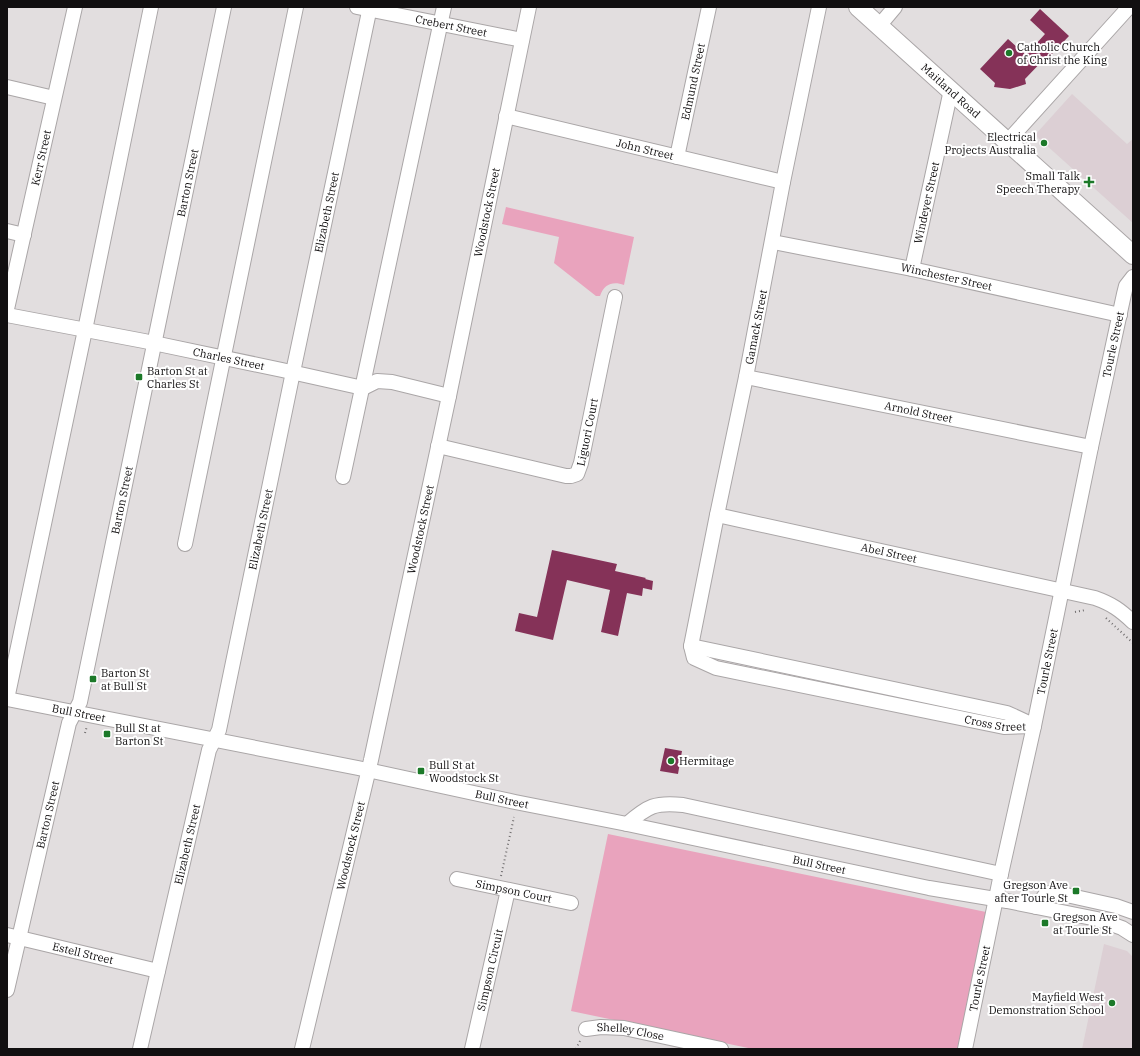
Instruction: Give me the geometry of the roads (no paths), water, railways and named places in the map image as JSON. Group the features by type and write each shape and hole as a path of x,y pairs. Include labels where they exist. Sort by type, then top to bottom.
{"main road":[{"name":"Maitland Road","path":"858,7 1133,255"}],"street":[{"name":"Kerr Street","path":"7,309 75,7"},
{"path":"7,699 151,7"},
{"name":"Barton Street","path":"7,990 13,936 69,723 80,702 224,7"},
{"path":"185,544 296,7"},
{"path":"343,478 444,7"},
{"name":"Woodstock Street","path":"302,1049 368,770 449,396 529,7"},
{"name":"Edmund Street","path":"677,157 709,7"},
{"name":"Gamack Street","path":"691,646 819,7"},
{"path":"879,26 895,7"},
{"path":"1007,142 1129,7"},
{"name":"Crebert Street","path":"365,8 522,40"},
{"name":"Elizabeth Street","path":"140,1049 209,754 219,730 293,372 365,8"},
{"path":"7,87 54,98"},
{"name":"Windeyer Street","path":"912,269 951,90"},
{"name":"John Street","path":"506,116 783,182"},
{"path":"7,231 24,235"},
{"name":"Winchester Street","path":"773,242 912,269 1120,315"},
{"name":"Tourle Street","path":"965,1049 1126,286 1133,277"},
{"name":"Liguori Court","path":"438,446 566,476 577,474 581,463 615,297"},
{"name":"Charles Street","path":"7,314 154,343 363,388"},
{"name":"Arnold Street","path":"746,377 1091,447"},
{"path":"363,388 377,381 392,382 449,396"},
{"name":"Abel Street","path":"717,515 1095,598 1109,603 1120,610 1133,622"},
{"name":"Cross Street","path":"691,646 1007,713 1034,726"},
{"name":"Bull Street","path":"7,699 368,770 929,888 996,899 1097,919 1122,928 1133,935"},
{"path":"627,824 641,812 653,806 667,803 683,805 1001,874"},
{"name":"Simpson Court","path":"457,879 571,903"},
{"name":"Simpson Circuit","path":"472,1049 508,890"},
{"path":"1036,907 1046,894 1053,892 1116,906 1133,912"},
{"name":"Estell Street","path":"13,936 158,971"},
{"name":"Shelley Close","path":"586,1029 601,1027 624,1028 721,1049"}],"place":[{"name":"Catholic Church of Christ the King","path":"1009,53"},
{"name":"Electrical Projects Australia","path":"1044,143"},
{"name":"Small Talk Speech Therapy","path":"1089,182"},
{"name":"Barton St at Charles St","path":"139,377"},
{"name":"Barton St at Bull St","path":"93,679"},
{"name":"Bull St at Barton St","path":"107,734"},
{"name":"Hermitage","path":"671,761"},
{"name":"Bull St at Woodstock St","path":"421,771"},
{"name":"Gregson Ave after Tourle St","path":"1076,891"},
{"name":"Gregson Ave at Tourle St","path":"1045,923"},
{"name":"Mayfield West Demonstration School","path":"1112,1003"}]}
